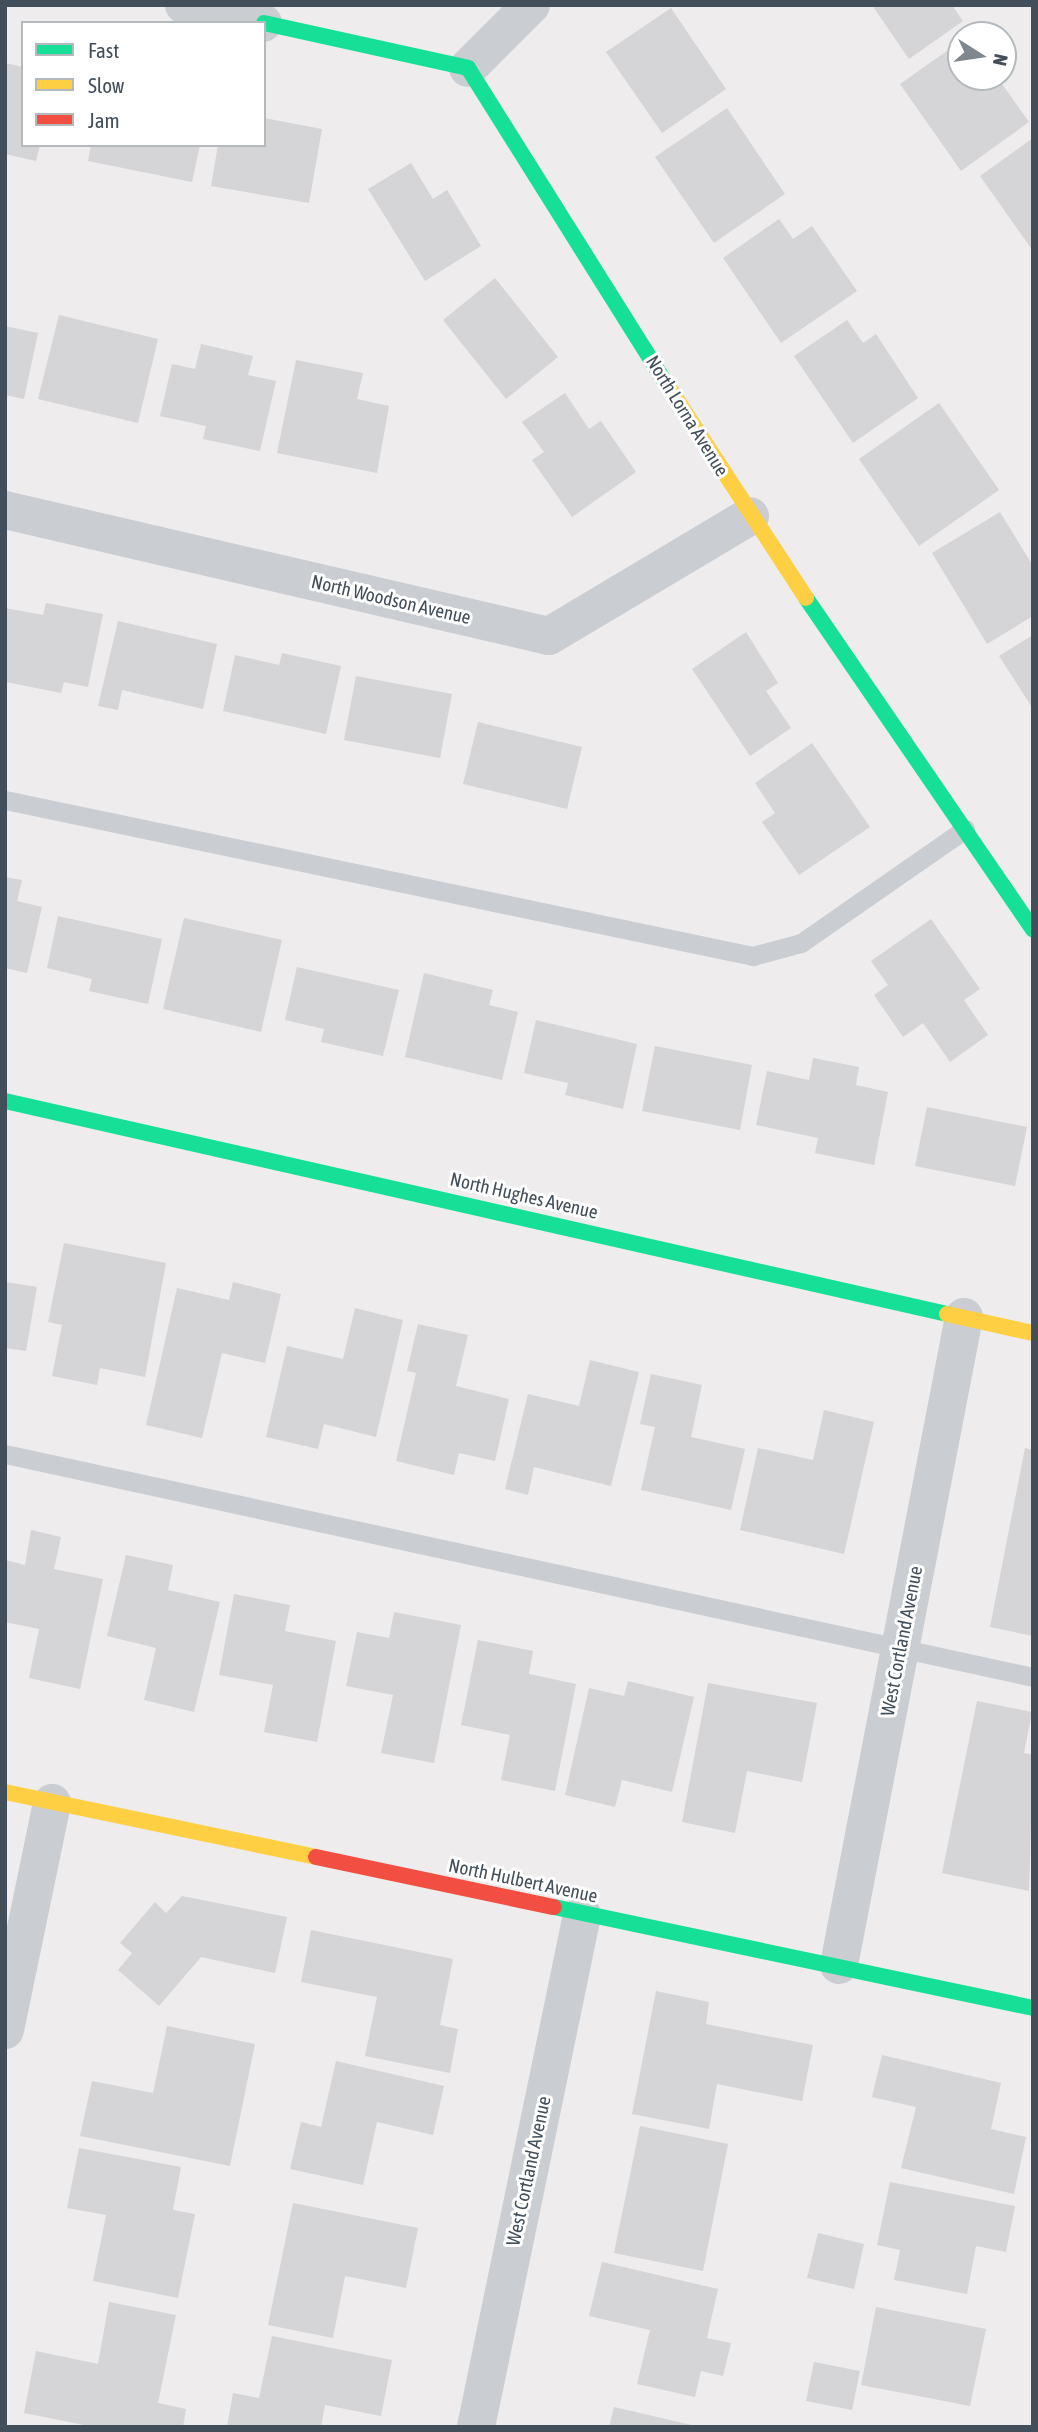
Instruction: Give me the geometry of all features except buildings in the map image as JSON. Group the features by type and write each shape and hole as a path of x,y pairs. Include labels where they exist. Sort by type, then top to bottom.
{"street":[{"path":"184,5 255,21"},
{"path":"266,23 468,68 531,5"},
{"name":"North Lorna Avenue","path":"468,68 750,516 1033,930"},
{"name":"North Woodson Avenue","path":"5,510 549,636 750,516"},
{"name":"North Hughes Avenue","path":"5,1101 1033,1333"},
{"name":"West Cortland Avenue","path":"839,1965 964,1317"},
{"name":"North Hulbert Avenue","path":"5,1792 582,1915 839,1965 1033,2008"},
{"path":"5,2030 52,1803"},
{"name":"West Cortland Avenue","path":"476,2427 582,1915"}],"lane":[{"path":"5,800 753,956 801,943 965,829"},
{"path":"5,1454 1033,1676"}],"traffic: fast":[{"path":"266,23 468,68 664,380"},
{"path":"806,598 1033,930"},
{"path":"5,1101 947,1314"},
{"path":"554,1907 1033,2008"}],"traffic: slow":[{"path":"664,380 806,598"},
{"path":"947,1314 1033,1333"},
{"path":"5,1792 316,1857"}],"traffic: jam":[{"path":"316,1857 554,1907"}]}
